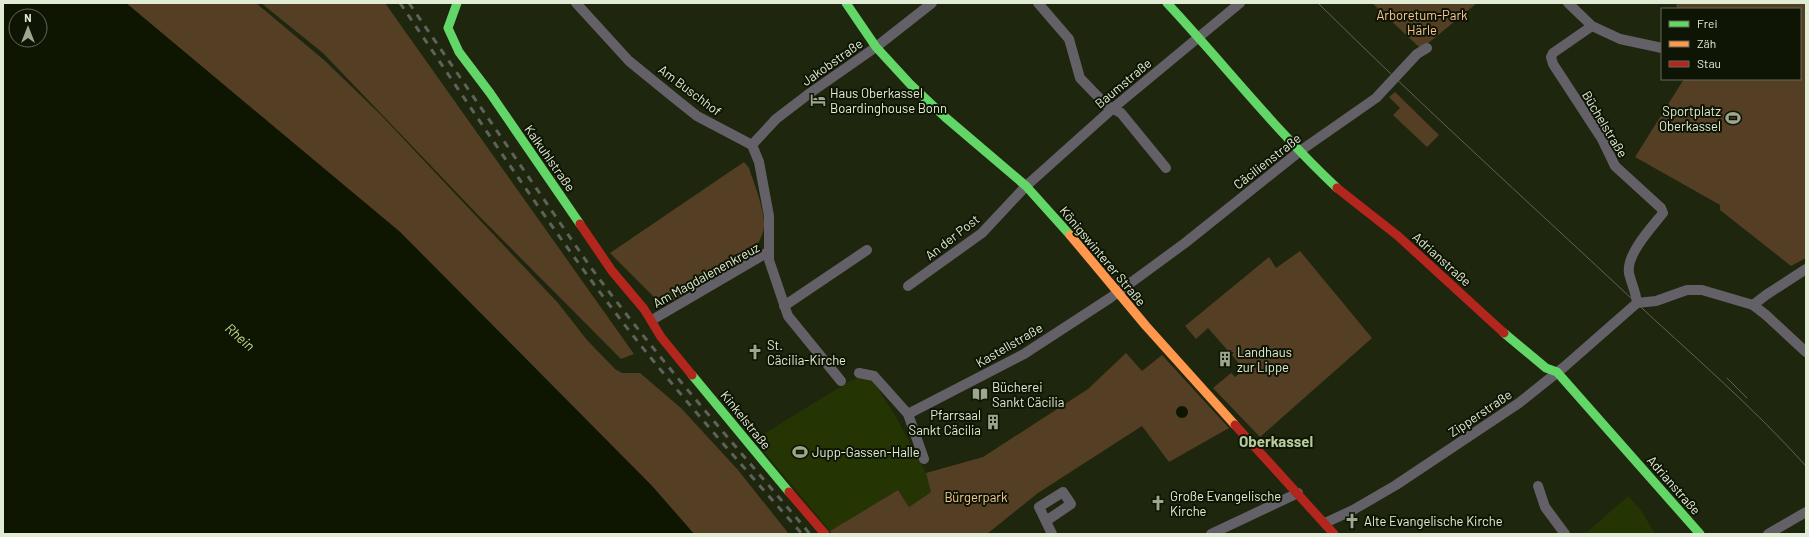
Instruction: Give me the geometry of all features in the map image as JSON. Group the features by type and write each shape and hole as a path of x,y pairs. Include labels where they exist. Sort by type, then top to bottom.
{"street":[{"name":"Kalkuhlstraße","path":"457,3 448,28 459,52 490,93 612,271 652,320"},
{"name":"Am Buschhof","path":"576,3 629,61 672,96 697,116 752,146"},
{"name":"Königswinterer Straße","path":"846,3 876,47 910,84 945,117 1026,186 1091,258 1131,309 1175,359 1334,534"},
{"name":"Jakobstraße","path":"752,146 782,115 876,47 932,3"},
{"path":"1038,3 1069,39 1080,78 1106,105 1121,113 1166,168"},
{"name":"Adrianstraße","path":"1167,3 1199,37 1306,159 1345,195 1398,236 1495,325 1546,368 1557,372 1700,534"},
{"name":"Baumstraße","path":"1026,186 1112,108 1240,3"},
{"path":"1568,3 1592,26 1620,39 1661,48"},
{"name":"Büchelstraße","path":"1592,26 1553,53 1551,57 1553,64 1602,139 1615,166 1626,178 1661,208 1663,213 1635,249 1630,262 1629,271 1637,303"},
{"name":"Cäcilienstraße","path":"1118,291 1185,243 1300,151 1376,98 1417,54 1427,48"},
{"path":"752,146 758,162 769,216 770,225 768,252"},
{"name":"An der Post","path":"908,286 982,233 1026,186"},
{"path":"784,306 867,250"},
{"name":"Am Magdalenenkreuz","path":"652,320 768,252 769,260 788,316 841,381"},
{"path":"1753,305 1806,269"},
{"path":"1637,303 1656,301 1687,290 1702,290 1753,305 1806,352"},
{"name":"Kastellstraße","path":"908,414 1024,354 1118,291"},
{"name":"Zipperstraße","path":"1324,523 1353,510 1396,485 1519,403 1637,303"},
{"name":"Kinkelstraße","path":"652,320 661,337 751,447 825,534"},
{"path":"859,373 874,376 908,414 924,459"},
{"path":"1538,486 1545,507 1565,534"},
{"path":"1212,534 1298,493"},
{"path":"1768,534 1806,512"},
{"path":"1046,521 1052,534"}],"shaded area":[{"path":"860,377 872,379 896,417 926,473 931,492 909,507 898,490 830,531 754,440 848,382"},
{"path":"1628,496 1641,510 1655,534 1585,534"}],"green space":[{"path":"126,3 256,3 324,60 381,115 558,303 587,340 615,369 622,373 640,373 681,408 738,470 789,534 694,534 652,486 400,232"},
{"path":"261,3 385,3 634,354 621,359 478,215 323,53"},
{"name":"Arboretum-Park Härle","path":"1372,3 1477,3 1426,45 1419,47"},
{"name":"Sportplatz Oberkassel","path":"1676,3 1806,3 1806,258 1791,266 1720,210 1720,205 1635,157 1683,80 1801,80 1801,8 1677,8"},
{"path":"1395,92 1439,135 1427,147 1393,115 1400,108 1389,97"},
{"path":"744,162 749,168 760,200 764,218 763,232 753,251 666,305 660,303 610,253"},
{"path":"1300,251 1372,338 1260,437 1213,388 1231,373 1235,377 1244,370 1232,355 1234,352 1229,352 1208,328 1196,339 1185,326 1269,257 1276,268"},
{"name":"Bürgerpark","path":"1126,353 1142,371 1162,355 1229,428 1169,462 1142,426 1038,493 987,534 832,534 830,531 898,490 909,507 931,492 926,473 983,457 1088,389"}],"water":[{"name":"Rhein","path":"3,3 126,3 400,232 652,486 694,534 3,534"},
{"path":"1180,406 1184,406 1188,412 1184,418 1180,418 1176,414 1176,410"}],"tram line":[{"path":"1318,3 1434,115 1742,401 1806,466"},
{"path":"1727,378 1747,398"}],"railway":[{"path":"400,3 528,192 608,303 678,391 802,534"},
{"path":"409,3 589,265 615,300 697,401 810,534"}],"traffic: fast":[{"path":"457,3 448,28 459,52 490,93 580,224"},
{"path":"846,3 876,47 910,84 945,117 1026,186 1070,235"},
{"path":"1167,3 1293,144 1337,188"},
{"path":"1504,333 1546,368 1557,372 1700,534"},
{"path":"692,375 789,492"}],"traffic: slow":[{"path":"1070,235 1146,326 1235,425"}],"traffic: jam":[{"path":"1337,188 1398,236 1504,333"},
{"path":"580,224 612,271 644,309 661,337 692,375"},
{"path":"1235,425 1334,534"},
{"path":"789,492 825,534"}],"place":[{"name":"Haus Oberkassel Boardinghouse Bonn","path":"818,100"},
{"name":"Sportplatz Oberkassel","path":"1733,118"},
{"name":"St. Cäcilia-Kirche","path":"755,352"},
{"name":"Landhaus zur Lippe","path":"1225,359"},
{"name":"Bücherei Sankt Cäcilia","path":"980,394"},
{"name":"Pfarrsaal Sankt Cäcilia","path":"993,422"},
{"name":"Jupp-Gassen-Halle","path":"800,452"},
{"name":"Große Evangelische Kirche","path":"1158,503"},
{"name":"Alte Evangelische Kirche","path":"1352,521"}],"district":[{"name":"Oberkassel","path":"1276,442"}]}
